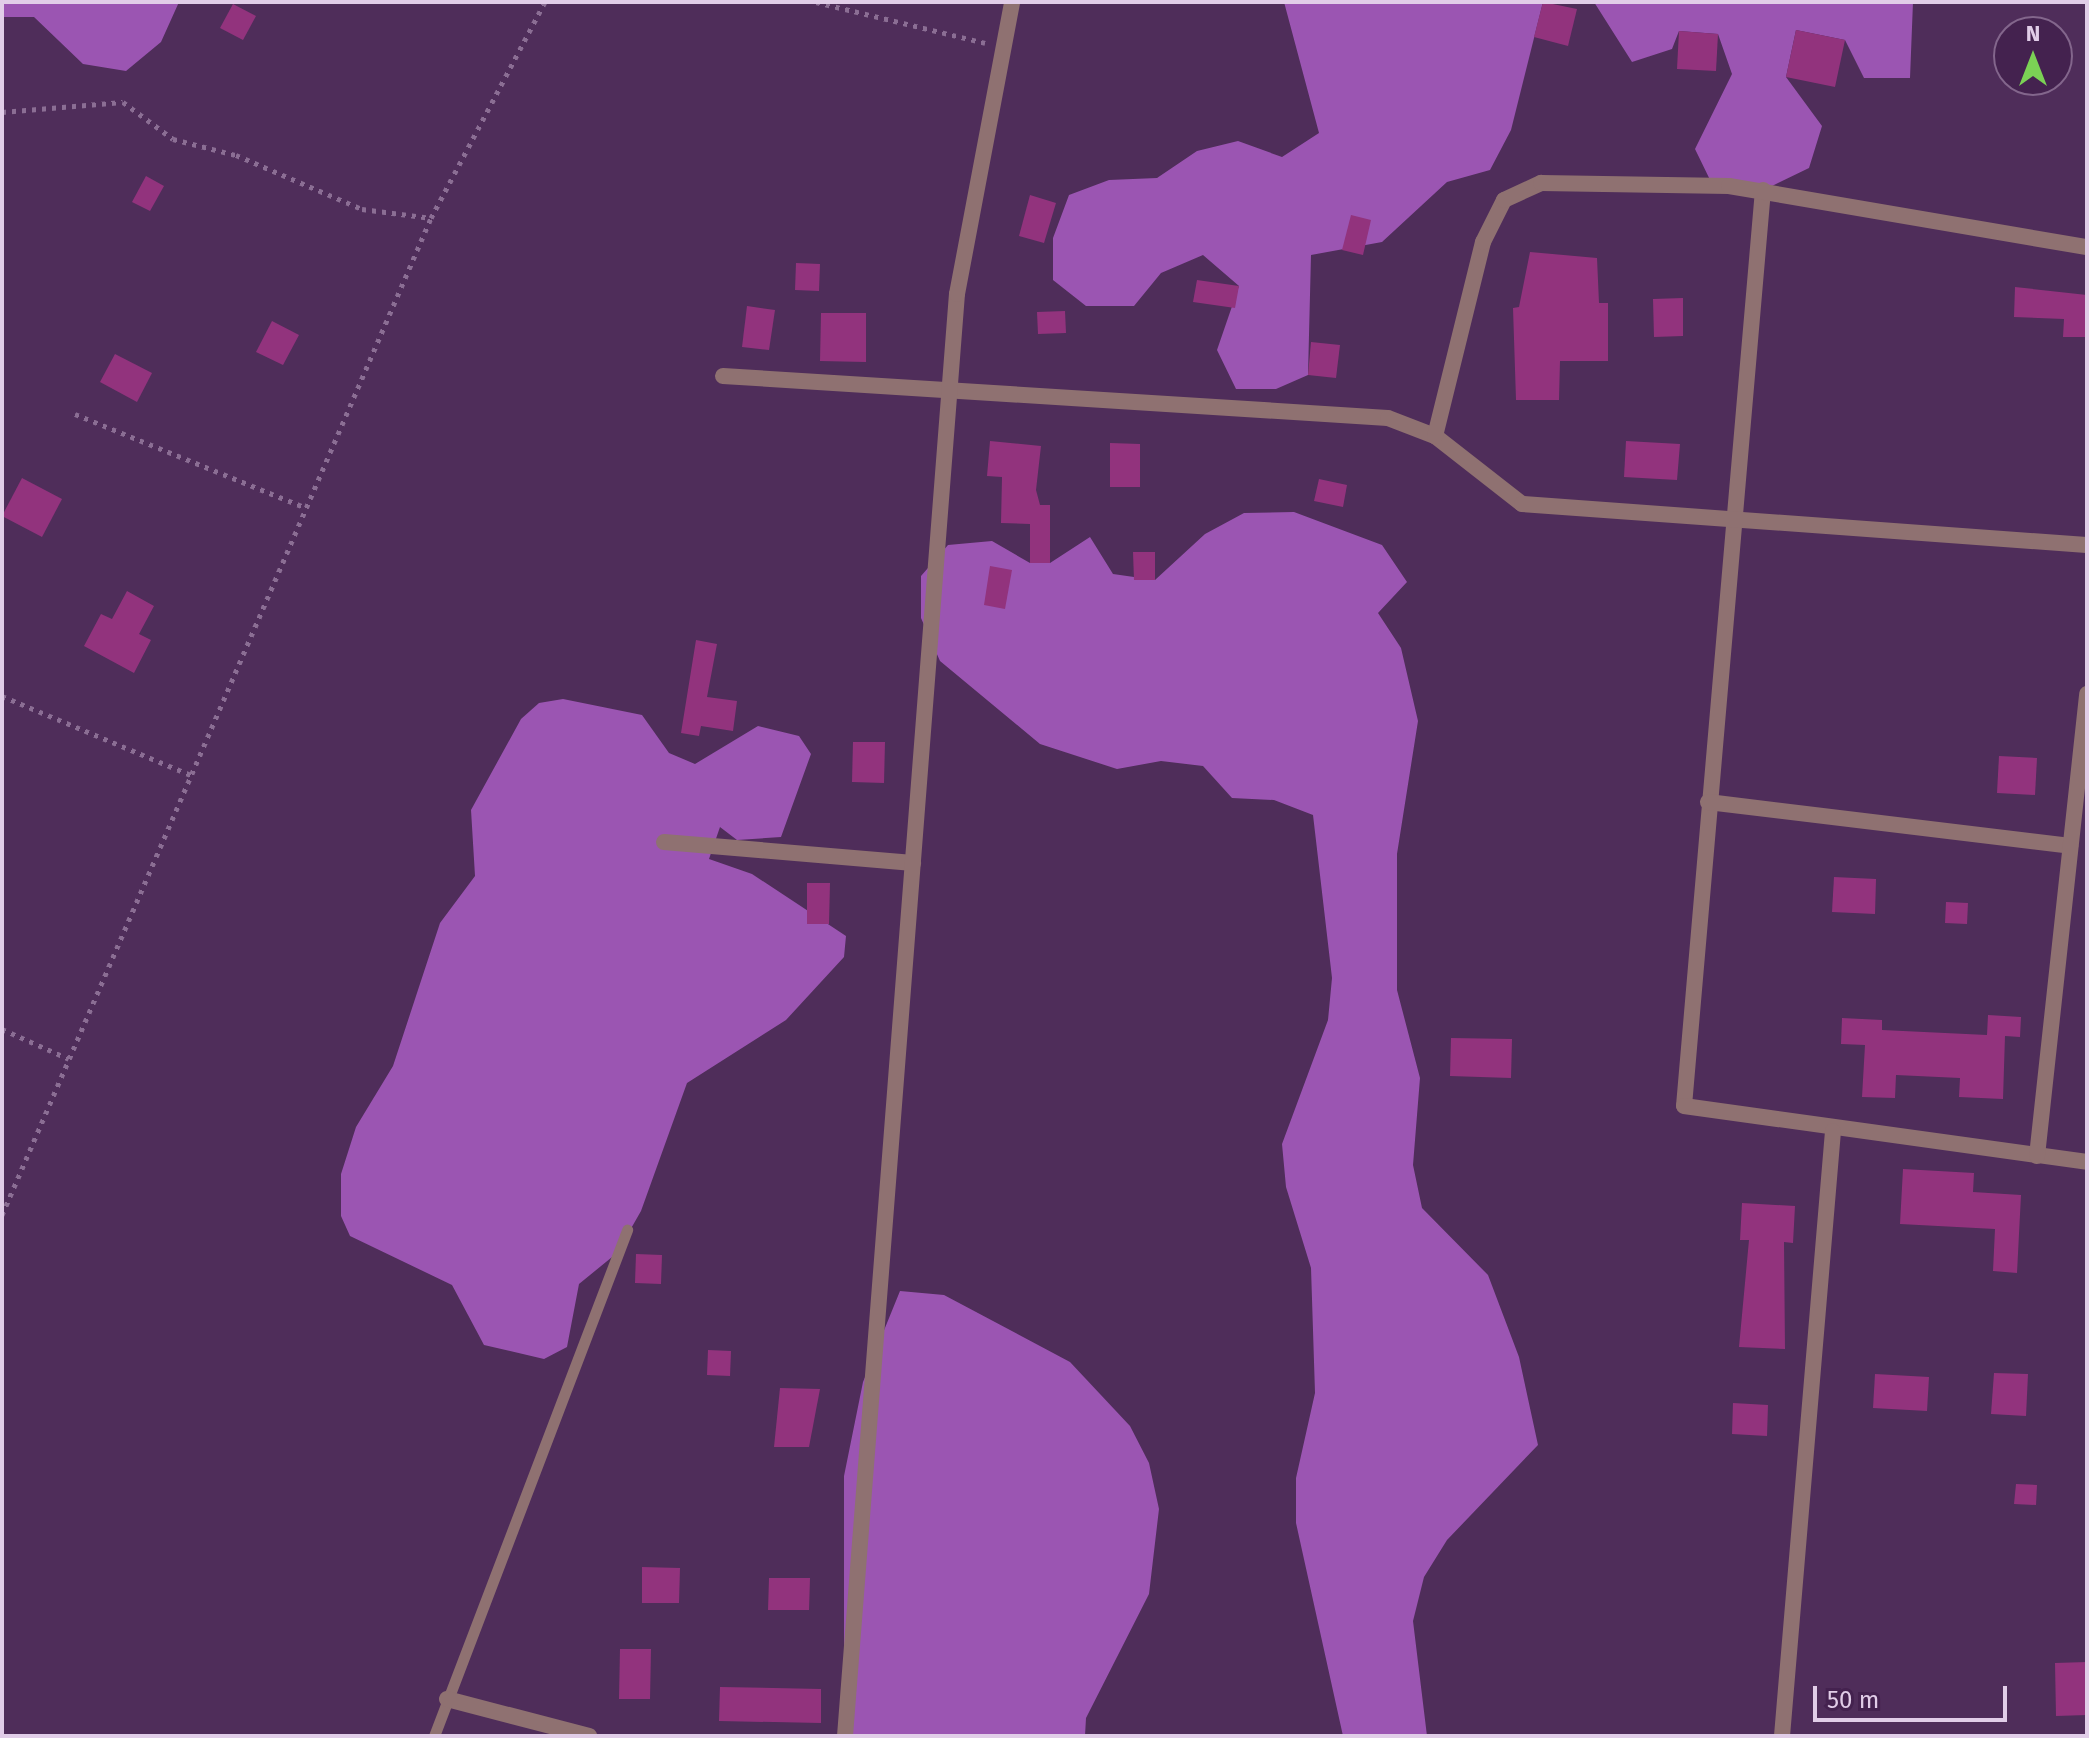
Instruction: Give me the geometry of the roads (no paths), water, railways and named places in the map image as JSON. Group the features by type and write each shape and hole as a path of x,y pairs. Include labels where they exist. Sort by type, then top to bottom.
{"street":[{"path":"845,1736 949,391 970,197 1012,2"},
{"path":"1435,436 1483,242 1504,200 1541,183 1763,190 2087,247"},
{"path":"1763,190 1729,519 1684,1106 1833,1131 2087,1162"},
{"path":"723,376 1388,418 1435,436 1522,504 2087,545"},
{"path":"2037,1156 2087,694"},
{"path":"1708,802 2070,846"},
{"path":"664,842 913,863"},
{"path":"1782,1736 1833,1131"},
{"path":"447,1699 589,1736"}],"lane":[{"path":"434,1736 627,1230"}]}
